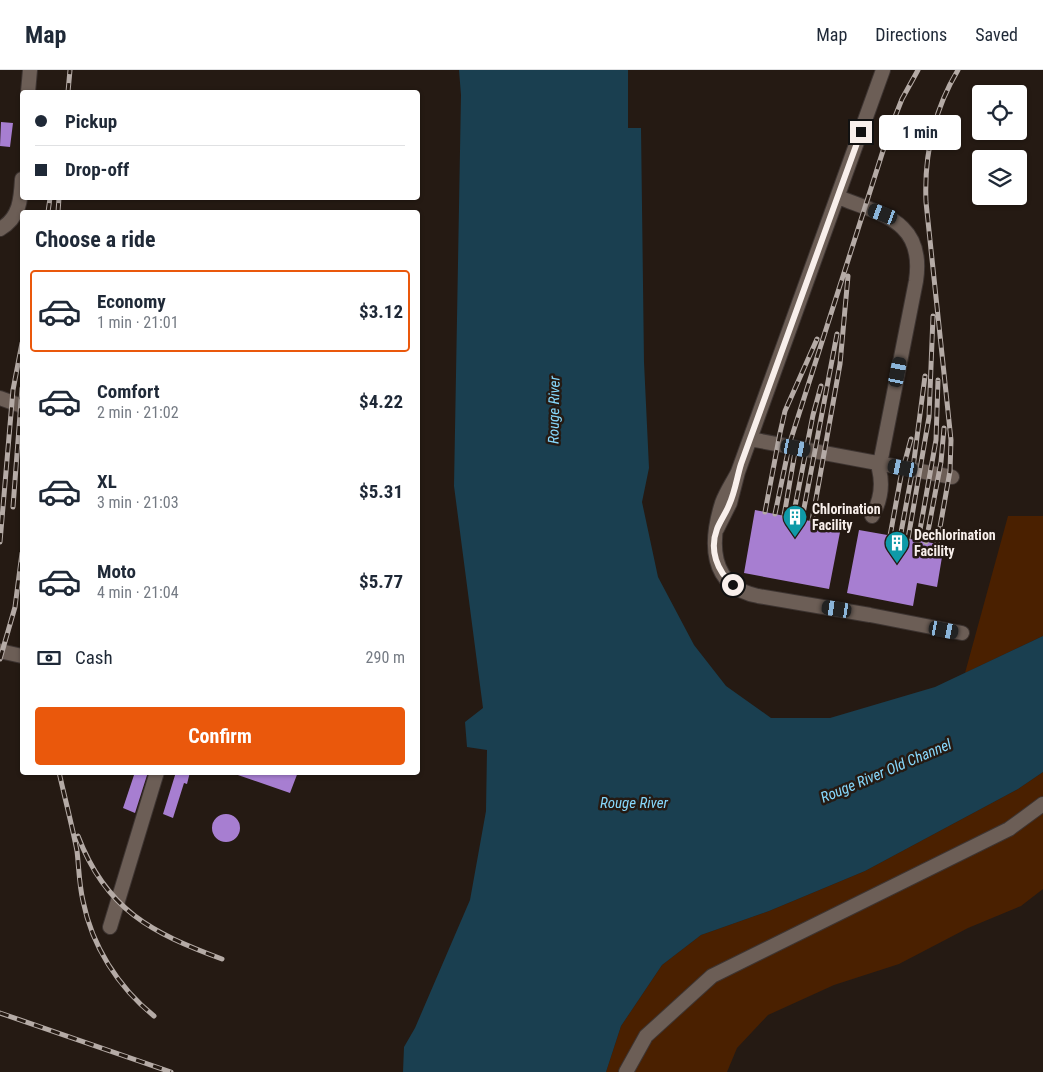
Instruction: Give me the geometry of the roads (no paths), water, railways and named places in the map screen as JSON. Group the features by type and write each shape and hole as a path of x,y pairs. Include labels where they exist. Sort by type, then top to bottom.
{"lane":[{"path":"28,90 30,70"},
{"path":"883,70 738,472 730,503 717,529 714,543 717,563 728,581 743,592 962,633"},
{"path":"838,197 894,220 910,235 915,244 918,257 916,281 880,466"},
{"path":"0,229 15,216 20,200"},
{"path":"0,398 20,405"},
{"path":"750,439 880,466 952,477"},
{"path":"0,651 20,656"},
{"path":"110,928 156,775"},
{"path":"626,1072 646,1036 712,976 1009,829 1043,804"}],"water":[{"name":"Rouge River","path":"459,70 628,70 628,128 641,128 644,362 649,468 642,502 658,577 694,645 726,686 771,718 830,718 935,687 1043,636 1043,772 1018,789 865,871 769,911 701,935 662,965 621,1026 606,1072 403,1072 404,1047 415,1028 470,900 486,811 487,750 467,747 465,722 483,708 454,486 461,95"}],"railway":[{"path":"68,90 70,70"},
{"path":"775,514 790,442 889,132 902,99 918,70"},
{"path":"937,544 950,471 951,440 926,202 926,184 932,133 943,101 958,70"},
{"path":"48,210 50,200"},
{"path":"58,210 59,200"},
{"path":"812,521 840,364 848,276"},
{"path":"908,539 929,417 933,316"},
{"path":"802,519 837,334"},
{"path":"765,512 785,411 817,339"},
{"path":"0,542 13,390 20,353"},
{"path":"900,538 913,468 925,376"},
{"path":"918,541 936,440 938,380"},
{"path":"793,517 813,415 821,386"},
{"path":"13,507 20,414"},
{"path":"926,542 941,462 944,428"},
{"path":"890,536 901,476 911,439"},
{"path":"784,516 796,446"},
{"path":"0,659 15,607 20,568"},
{"path":"60,775 77,851 82,895 93,934 100,950 118,979 141,1005 154,1016"},
{"path":"78,836 89,861 102,883 117,901 134,916 174,939 222,959"},
{"path":"0,1013 171,1072"}],"place":[{"name":"Chlorination Facility","path":"795,538"},
{"name":"Dechlorination Facility","path":"897,564"}],"water label":[{"name":"Rouge River Old Channel","path":"886,771"}]}
